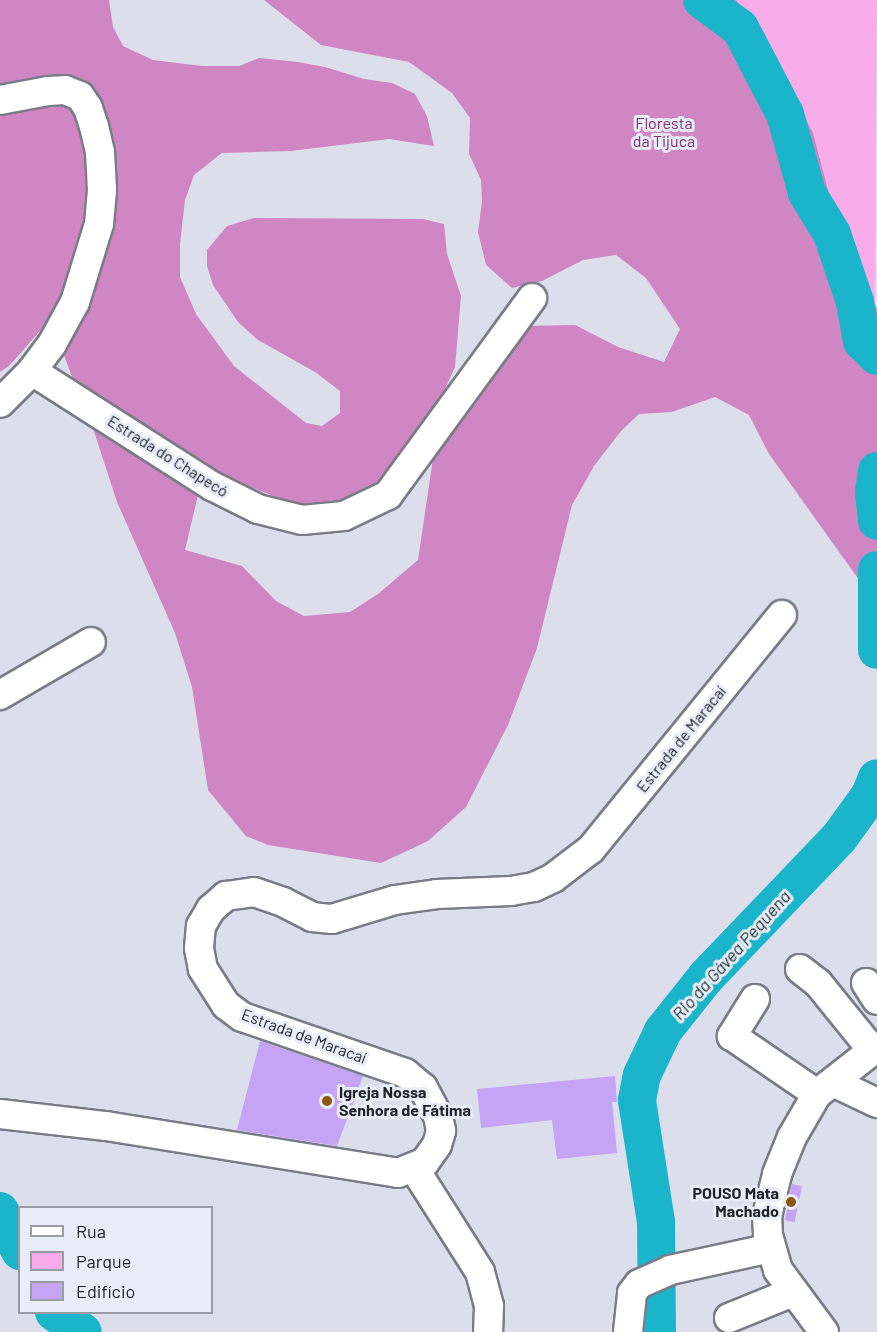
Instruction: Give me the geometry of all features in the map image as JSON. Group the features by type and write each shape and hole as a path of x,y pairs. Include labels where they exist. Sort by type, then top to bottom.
{"street":[{"path":"0,100 65,90 80,96 88,108 100,152 102,190 99,224 75,302 52,344 32,371 0,402"},
{"name":"Estrada do Chapecó","path":"32,371 212,486 258,509 302,520 344,516 388,495 532,298"},
{"name":"Estrada de Maracaí","path":"414,1168 433,1154 441,1131 432,1101 423,1088 405,1073 242,1017 226,1005 203,969 199,948 201,926 211,909 226,896 254,892 284,902 312,917 332,919 395,900 437,894 511,891 534,887 553,878 591,849 782,615"},
{"path":"0,695 91,642"},
{"path":"800,969 825,991 875,1049 830,1087 792,1137 777,1174 767,1218 771,1248 778,1270 824,1332"},
{"path":"755,999 734,1032 830,1087 877,1103"},
{"path":"0,1113 106,1126 398,1173 414,1168 480,1272 489,1306 488,1332"},
{"path":"628,1332 632,1293 658,1275 771,1248"},
{"path":"729,1318 793,1292"}],"green space":[{"path":"0,0 109,0 113,27 123,46 153,60 202,66 239,66 259,58 298,62 325,67 364,79 392,83 415,94 427,116 434,146 389,139 291,151 222,153 194,175 185,200 180,244 180,277 196,314 234,366 306,423 322,426 340,413 340,391 315,372 258,340 238,322 213,285 207,266 207,250 227,226 254,218 423,219 444,224 447,254 461,296 455,367 427,429 383,489 353,501 310,506 278,498 251,487 212,468 127,417 79,396 58,339 40,331 9,366 0,372"},
{"name":"Floresta da Tijuca","path":"264,0 736,0 764,41 813,133 832,205 877,309 877,556 867,613 862,584 769,454 749,415 715,397 672,412 639,414 621,431 594,466 572,505 537,648 508,725 466,807 428,841 381,863 268,845 246,836 208,790 192,687 175,633 117,502 91,422 199,491 185,550 242,566 276,601 304,616 350,612 378,594 418,560 435,445 485,387 496,359 524,326 575,325 618,347 664,362 680,329 646,278 616,255 583,260 542,281 512,288 486,265 478,232 482,201 481,180 469,154 470,118 452,93 409,62 321,45"},
{"path":"736,0 877,0 875,305 832,205 813,133"},
{"path":"669,1278 668,1332 643,1332 647,1296"}],"building":[{"path":"260,1041 363,1076 337,1146 237,1130"},
{"path":"615,1076 617,1102 612,1102 617,1153 557,1159 552,1120 481,1128 477,1089"},
{"name":"POUSO Mata Machado","path":"792,1184 802,1186 795,1222 785,1220"}],"waterway":[{"name":"Rio da Gávea Pequena","path":"702,0 740,28 785,114 807,193 832,234 855,302 862,341 877,356"},
{"name":"Rio da Gávea Pequena","path":"877,471 874,492 877,521"},
{"name":"Rio da Gávea Pequena","path":"877,570 877,650"},
{"name":"Rio da Gávea Pequena","path":"657,1332 656,1222 637,1100 642,1075 663,1031 706,977 839,838 870,795 877,778"},
{"path":"0,1211 18,1247"},
{"path":"57,1314 83,1332"}],"place":[{"name":"Igreja Nossa Senhora de Fátima","path":"327,1101"},
{"name":"POUSO Mata Machado","path":"791,1202"}]}
